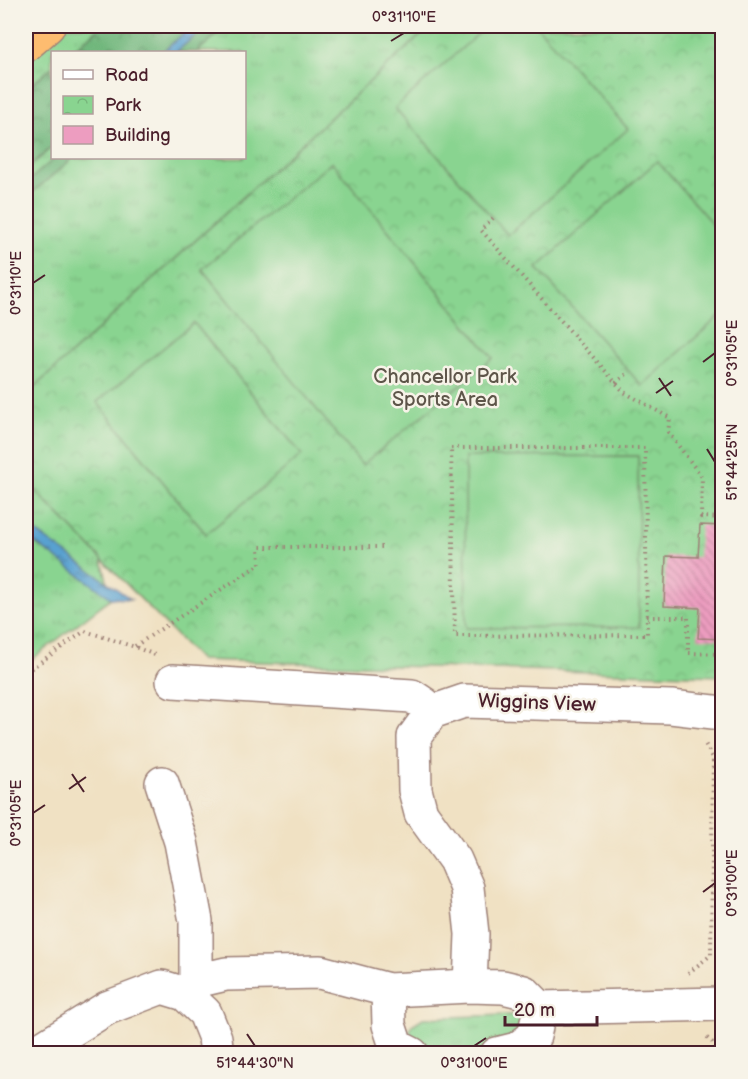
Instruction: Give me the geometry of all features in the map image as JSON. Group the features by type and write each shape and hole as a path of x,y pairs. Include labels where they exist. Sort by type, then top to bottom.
{"highway":[{"path":"26,45 48,26"}],"street":[{"path":"172,681 412,696 432,712 414,737 415,790 421,813 455,861 467,888 472,934 470,986"},
{"name":"Wiggins View","path":"432,712 464,701 671,707 712,724"},
{"path":"162,783 181,842 196,921 191,988 205,1013 215,1038 217,1053"},
{"path":"33,1053 107,1008 162,987 191,988 226,974 320,972 388,990 470,986 503,987 524,992 540,1008 723,1004"},
{"path":"388,990 389,1025 396,1046 412,1053"},
{"path":"498,1053 518,1049 534,1036 540,1008"}],"path":[{"path":"493,218 481,230 616,383 624,392 670,418 668,432 702,477 702,517 723,518"},
{"path":"616,383 629,372"},
{"path":"450,448 645,448 647,617 647,635 455,636 450,448"},
{"path":"135,647 260,564 259,547 382,547"},
{"path":"647,617 688,617 688,653 723,654"},
{"path":"684,979 711,955 712,724"}],"green space":[{"path":"26,26 431,26 26,395"},
{"path":"101,26 193,26 163,51 72,51"},
{"path":"207,26 227,26 198,51 177,51"},
{"name":"Chancellor Park Sports Area","path":"431,26 722,26 722,676 200,660 26,481 26,395"},
{"path":"487,26 537,26 628,129 508,235 395,108"},
{"path":"51,68 51,148 26,170 26,89"},
{"path":"54,159 72,159 26,198 26,183"},
{"path":"657,161 722,235 722,314 642,386 537,268"},
{"path":"332,162 493,358 362,465 202,269"},
{"path":"194,323 302,455 206,534 97,402"},
{"path":"638,456 639,627 466,628 465,457"},
{"path":"26,481 102,559 111,598 26,664"},
{"path":"519,1015 529,1024 521,1054 416,1053 408,1037 412,1025 423,1018"}],"water":[{"path":"193,26 207,26 177,51 163,51"},
{"path":"26,525 131,599 111,598 27,537"}],"building":[{"path":"700,525 723,526 723,639 698,638 700,608 664,606 666,556 698,557"}]}
